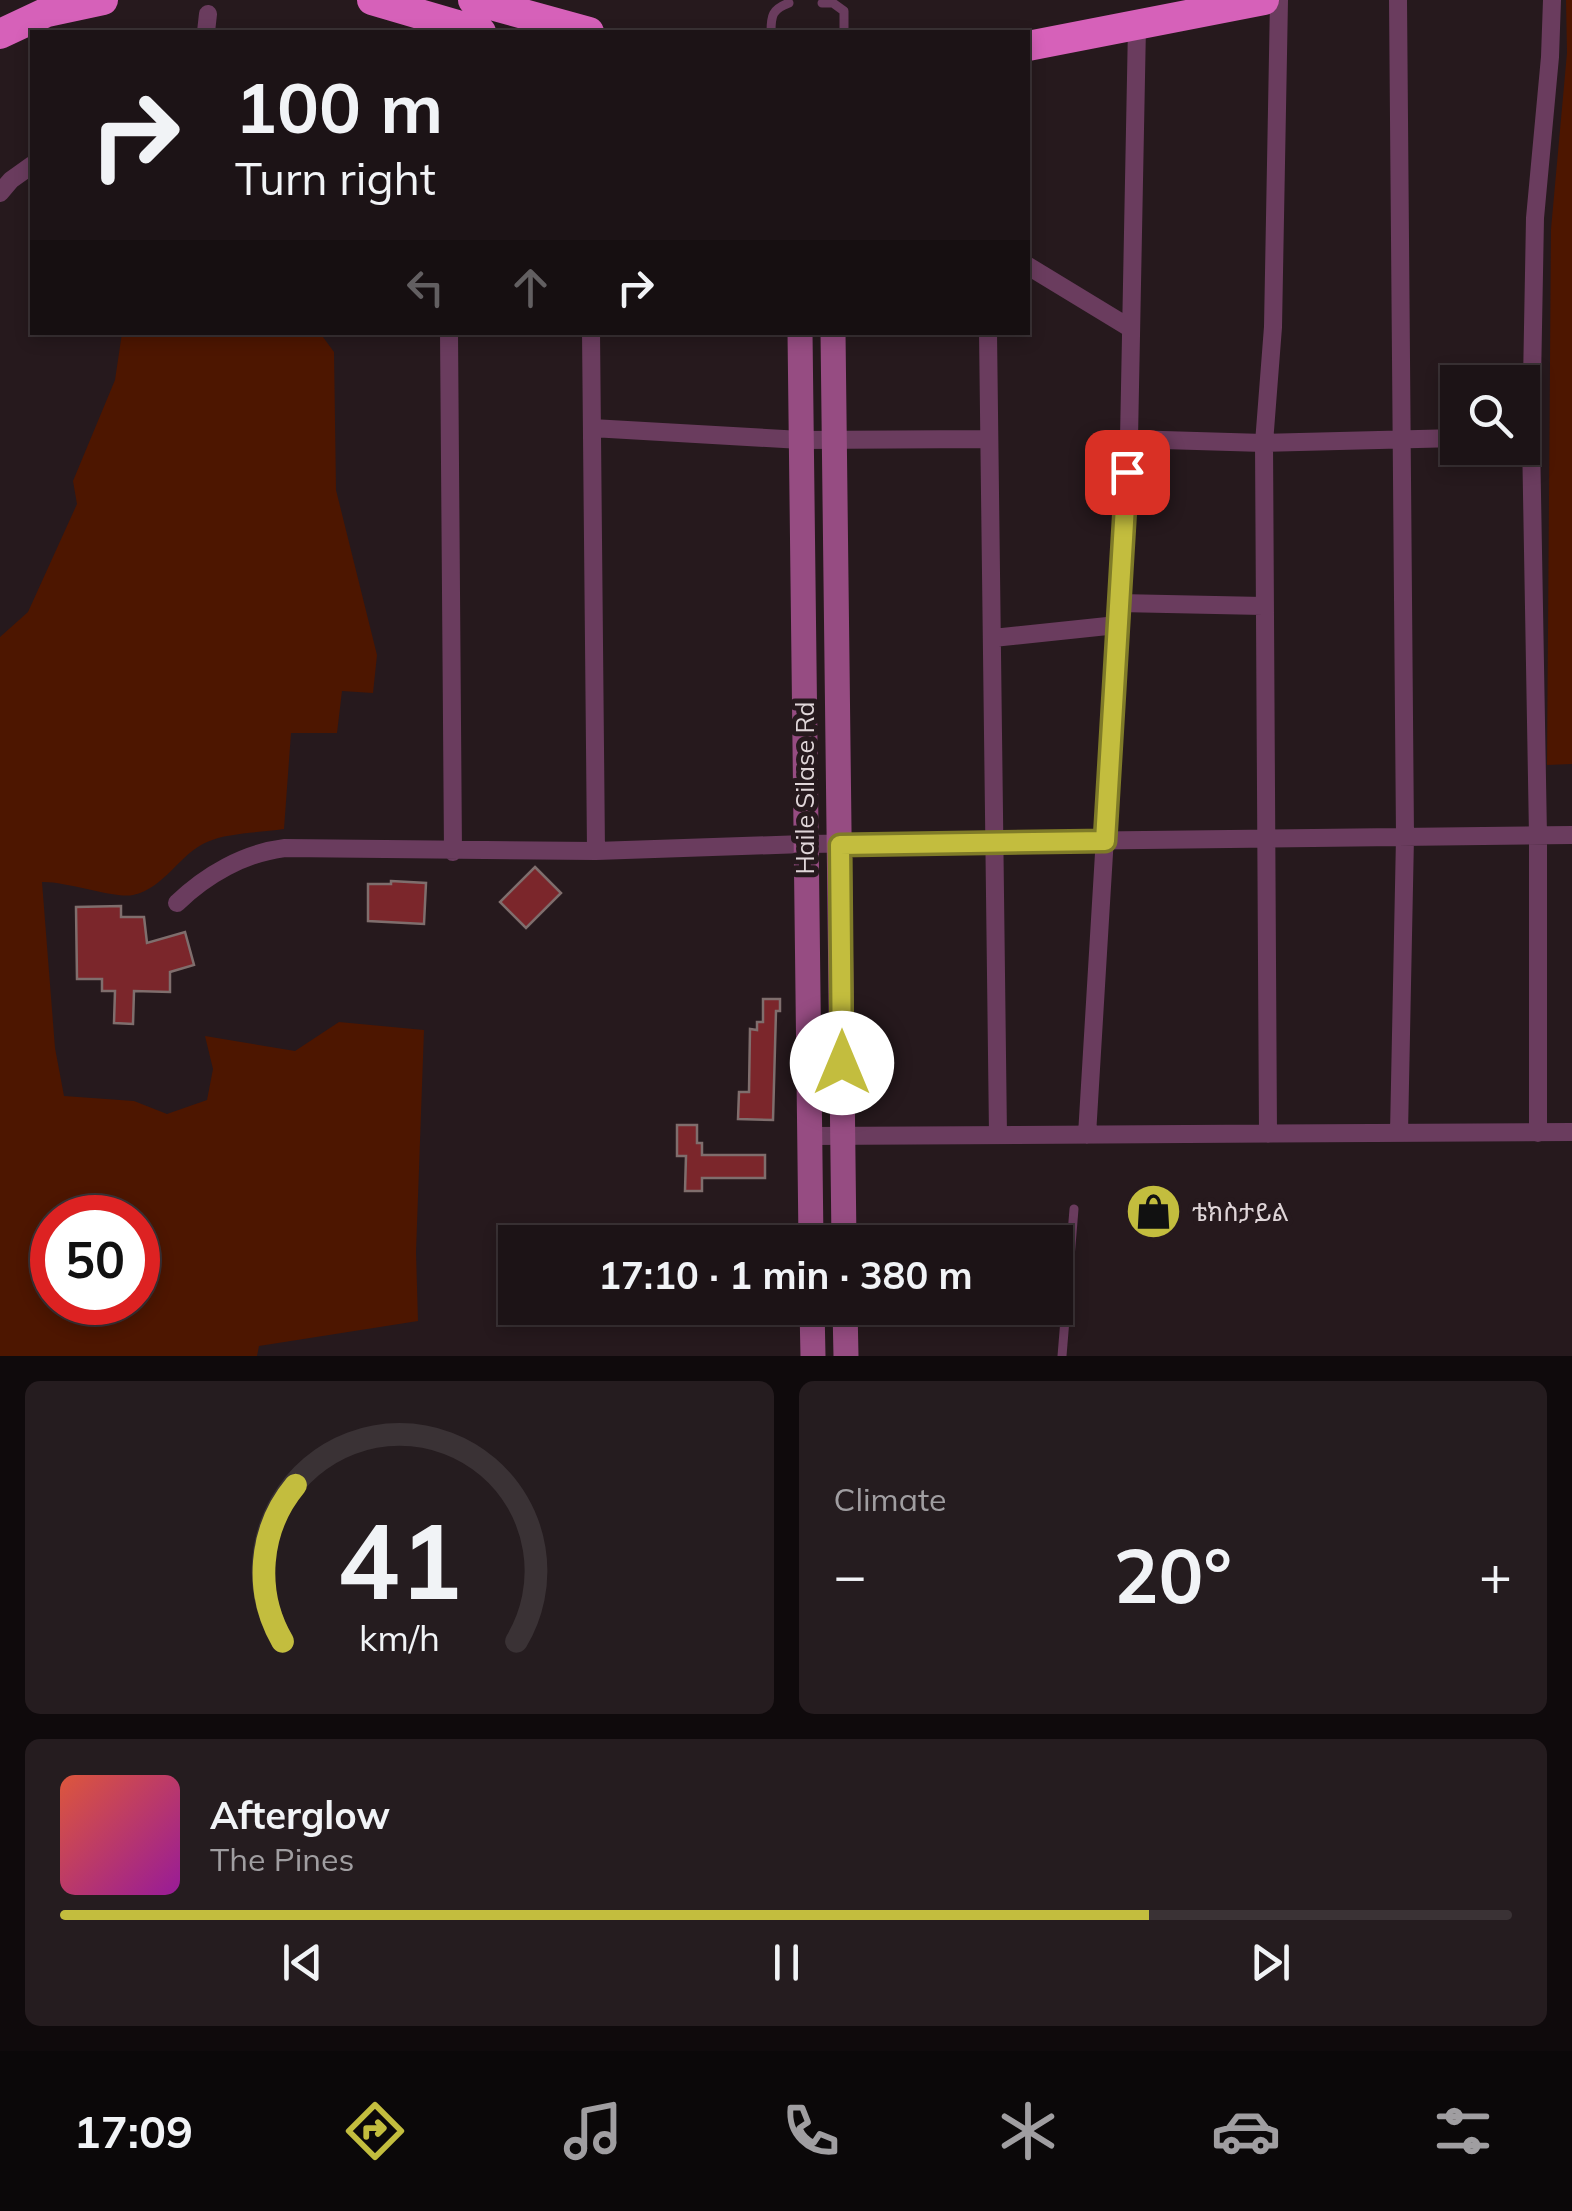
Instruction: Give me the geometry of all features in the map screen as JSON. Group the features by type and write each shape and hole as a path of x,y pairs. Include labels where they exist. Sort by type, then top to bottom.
{"highway":[{"path":"0,34 45,6 102,0"},
{"path":"374,0 475,30"},
{"path":"473,0 582,30"},
{"path":"1030,46 1264,0"}],"main road":[{"name":"Haile Silase Rd","path":"800,335 811,1225"},
{"name":"Haile Silase Rd","path":"832,335 844,1225"},
{"path":"812,1325 813,1356"},
{"path":"845,1325 846,1356"}],"street":[{"path":"1268,1134 1264,443 1273,327 1279,0"},
{"path":"1398,0 1404,837 1399,1133"},
{"path":"1530,365 1535,218 1552,0"},
{"path":"1087,1135 1130,440 1137,26"},
{"path":"4,181 30,166"},
{"path":"1030,267 1130,328"},
{"path":"449,335 453,852"},
{"path":"591,335 596,851"},
{"path":"988,335 998,1135"},
{"path":"592,428 801,440 987,440"},
{"path":"1130,440 1264,443 1440,438"},
{"path":"1528,465 1538,836 1538,1133"},
{"path":"1119,603 1263,606"},
{"path":"993,638 1117,625"},
{"path":"176,903 199,882 266,850 596,851 804,844 1572,835"},
{"path":"810,1136 1572,1132"}],"lane":[{"path":"772,30 777,7 789,2"},
{"path":"822,3 833,3 844,12 844,30"},
{"path":"1062,1356 1074,1209"}],"shaded area":[{"path":"1566,0 1572,0 1572,764 1547,765 1551,229 1567,53"},
{"path":"122,335 321,335 334,352 336,490 377,655 373,693 342,691 337,733 291,733 284,829 207,842 154,885 133,895 42,882 55,1048 64,1096 134,1101 167,1114 207,1100 213,1069 205,1036 295,1051 339,1022 424,1030 416,1252 418,1321 259,1346 257,1356 0,1356 0,637 28,612 77,504 73,481 115,380"}],"building":[{"path":"535,867 561,893 526,928 500,902"},
{"path":"426,883 424,924 368,921 368,884"},
{"path":"121,906 121,917 144,917 147,943 185,932 194,965 170,972 170,992 134,991 133,1024 114,1023 115,991 102,991 102,979 77,979 76,907"},
{"path":"763,999 780,999 780,1011 776,1011 773,1120 738,1119 739,1092 749,1092 750,1029 757,1030 757,1022 763,1022"},
{"path":"677,1125 697,1125 702,1155 765,1155 765,1178 702,1178 702,1191 685,1191 686,1156 677,1156"}],"place":[{"name":"ቴክስታይል","path":"1153,1212"}],"route":[{"path":"842,1063 840,845 1105,841 1127,472"}]}
